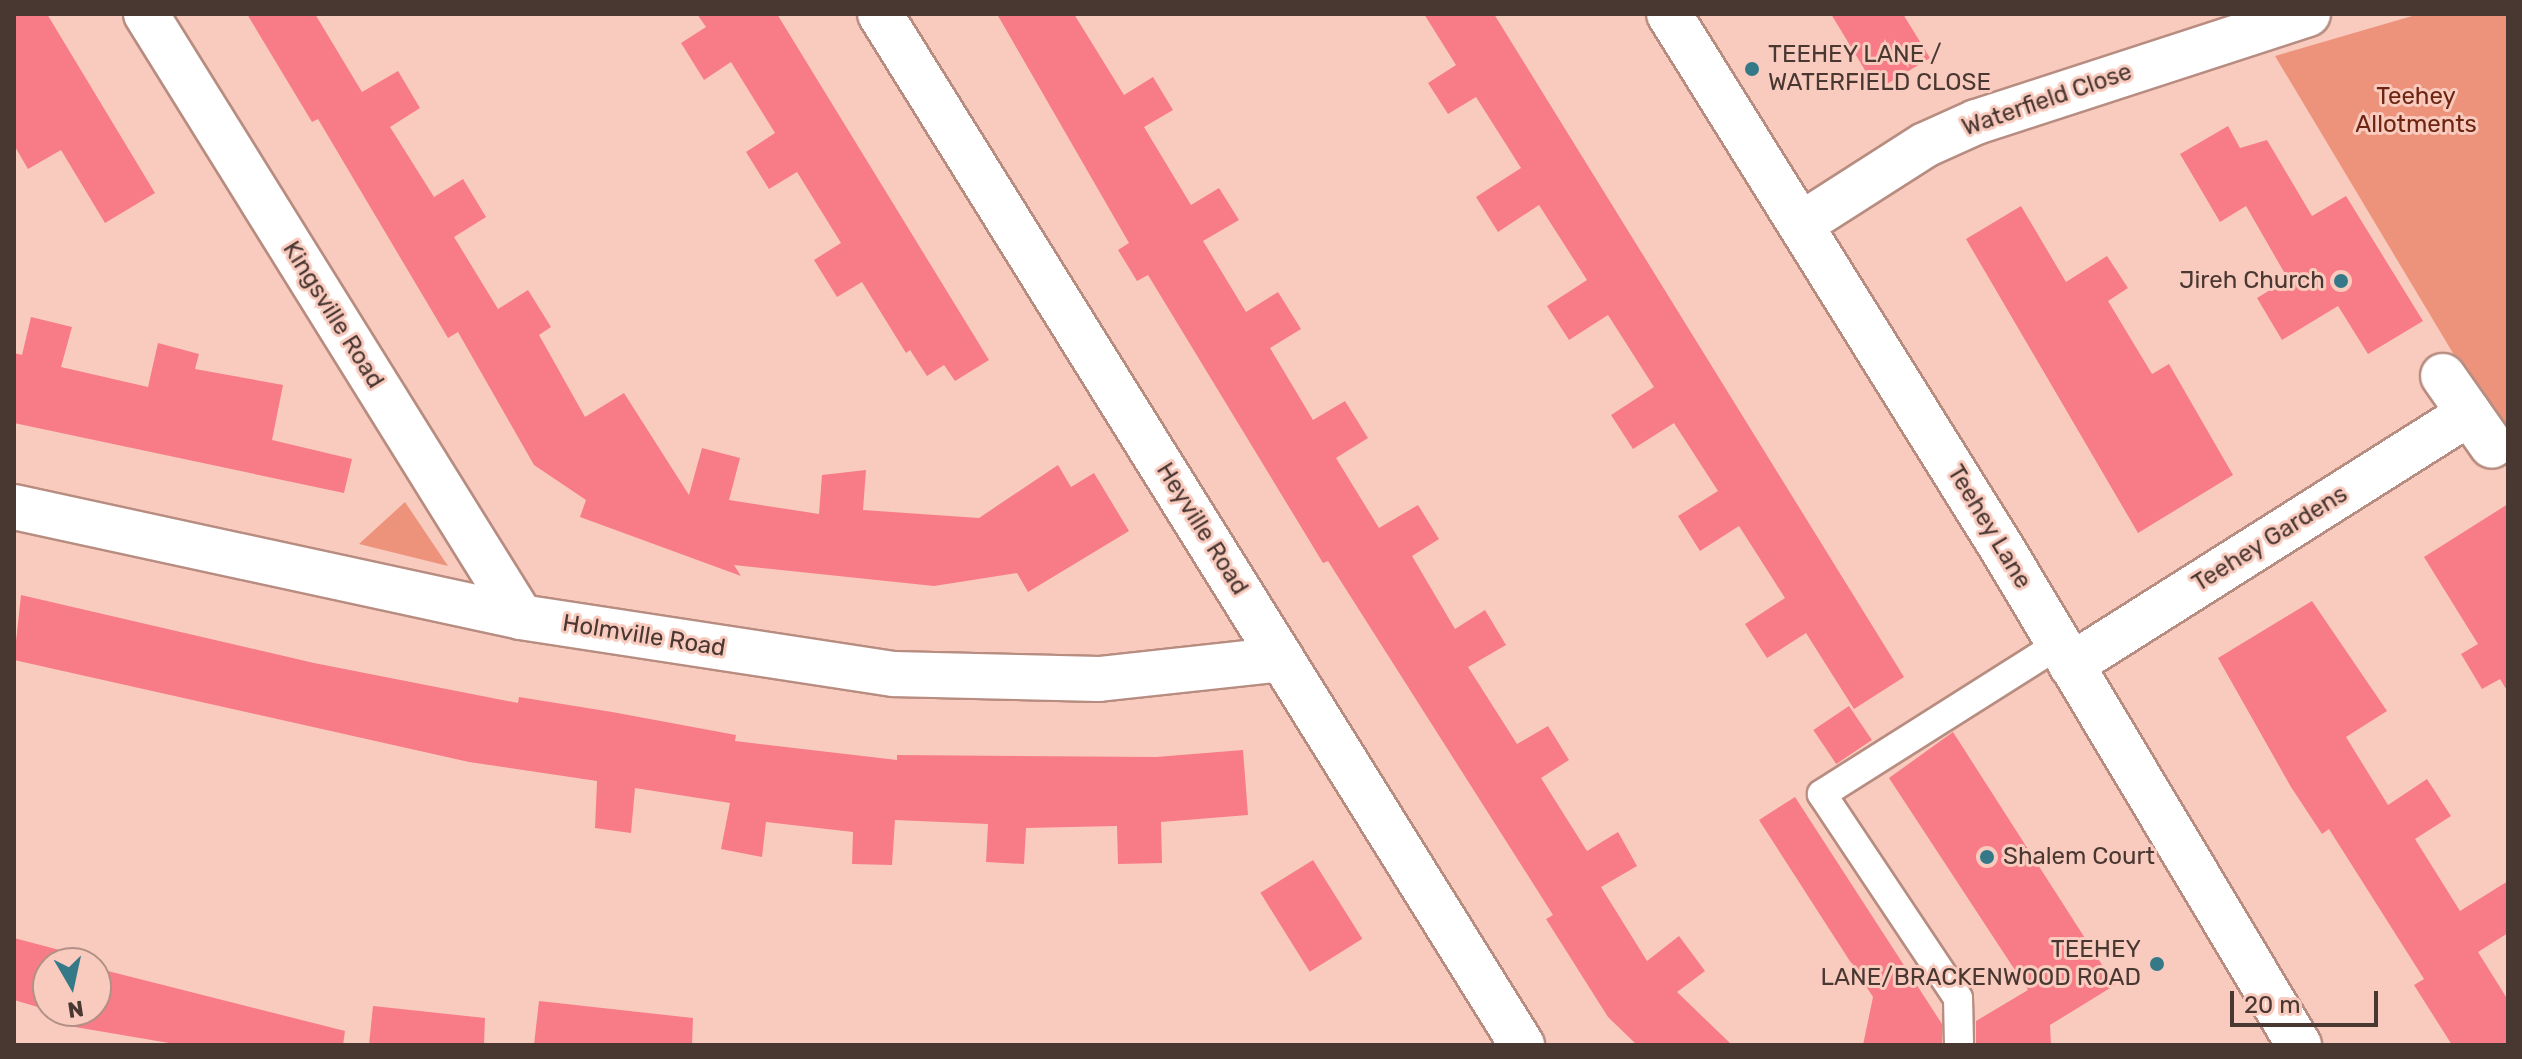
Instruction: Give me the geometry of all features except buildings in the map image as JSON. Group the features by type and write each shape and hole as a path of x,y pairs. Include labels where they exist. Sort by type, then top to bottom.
{"street":[{"name":"Kingsville Road","path":"146,14 521,617"},
{"name":"Heyville Road","path":"880,14 1522,1045"},
{"name":"Teehey Lane","path":"1669,14 1803,223 2299,1045"},
{"name":"Waterfield Close","path":"1803,223 1925,145 1976,122 2308,14"},
{"name":"Teehey Gardens","path":"2065,654 2480,430 2443,376"},
{"name":"Holmville Road","path":"14,507 521,617 893,674 1099,679 1282,659"}],"lane":[{"path":"1959,1045 1958,998 1822,794 2065,654"}],"green space":[{"name":"Teehey Allotments","path":"2419,14 2508,14 2508,445 2275,56"},
{"path":"405,502 448,566 359,544"}],"place":[{"name":"TEEHEY LANE / WATERFIELD CLOSE","path":"1752,69"},
{"name":"Jireh Church","path":"2341,281"},
{"name":"Shalem Court","path":"1987,857"},
{"name":"TEEHEY LANE/BRACKENWOOD ROAD","path":"2157,964"}]}
